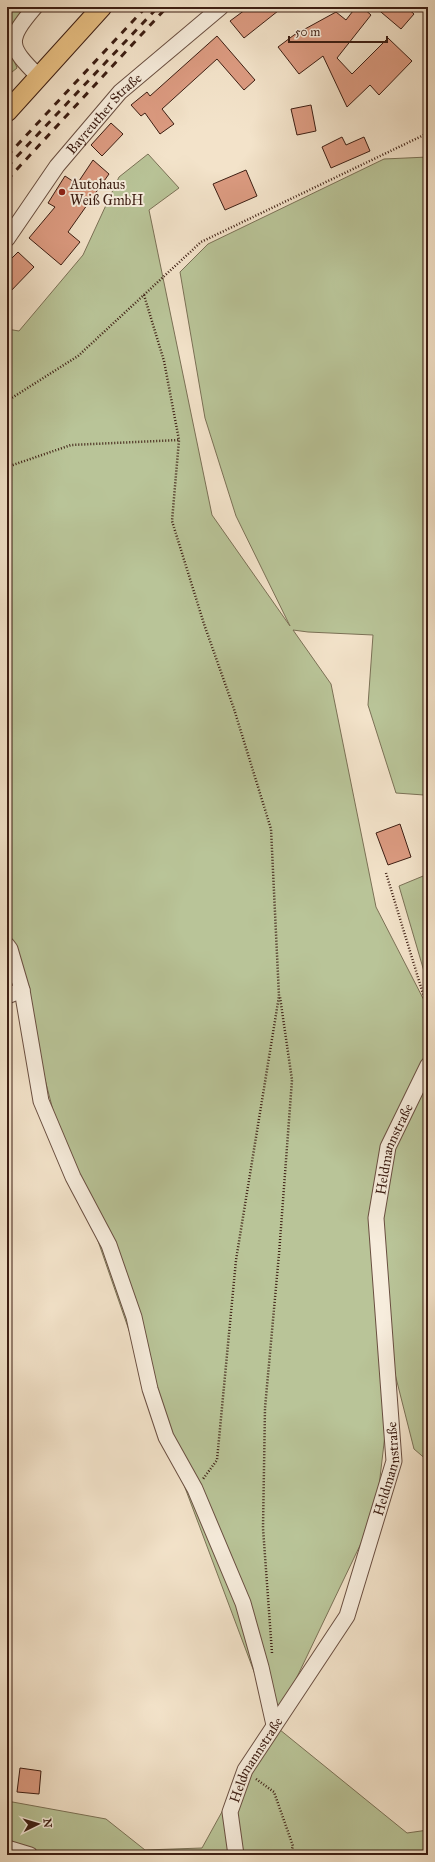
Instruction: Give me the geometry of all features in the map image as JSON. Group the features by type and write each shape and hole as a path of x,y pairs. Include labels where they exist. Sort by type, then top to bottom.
{"main road":[{"path":"7,112 102,7"}],"street":[{"path":"35,7 15,34 14,49 23,62 38,77"},
{"name":"Bayreuther Straße","path":"7,239 57,166 120,92 221,7"},
{"path":"7,945 10,949 22,990 41,1101 73,1177 109,1246 134,1317 150,1389 166,1437 195,1489 243,1602 262,1667 274,1725"},
{"path":"7,996 22,990"},
{"name":"Heldmannstraße","path":"233,1852 230,1812 245,1770 347,1616 394,1461 376,1218 388,1147 428,1065"},
{"path":"7,1848 30,1855"}],"path":[{"path":"7,401 78,356 201,242 428,133"},
{"path":"144,294 164,361 179,440 172,521 204,624 234,709 271,829 279,996 236,1260 217,1460 195,1489"},
{"path":"7,467 71,445 179,440"},
{"path":"386,873 428,1010"},
{"path":"273,1659 263,1528 265,1408 279,1254 292,1080 278,982"},
{"path":"245,1770 274,1792 293,1846 290,1855"}],"green space":[{"path":"7,7 29,7 7,37"},
{"path":"7,42 17,68 7,76"},
{"path":"148,154 179,188 149,210 212,515 290,626 236,516 205,418 180,272 208,244 384,159 428,157 428,805 424,795 396,793 368,705 373,635 293,630 331,684 376,907 428,1008 428,1056 425,1086 428,1083 428,1461 414,1449 393,1366 376,1512 274,1725 166,1437 54,1114 37,1049 18,949 7,936 7,329 19,331 83,255 119,177"},
{"path":"428,874 428,985 399,886"},
{"path":"274,1725 407,1833 428,1830 428,1855 7,1855 7,1801 106,1819 145,1850 202,1848 245,1770"}],"building":[{"path":"249,7 283,7 244,38 230,21"},
{"path":"356,7 362,7 371,15 337,58 352,74 388,38 412,61 379,95 370,85 347,107 323,56 299,74 278,47 294,35 336,12 346,20"},
{"path":"375,7 406,7 414,14 401,29"},
{"path":"217,36 255,80 244,90 217,59 162,109 174,124 160,134 145,113 141,116 131,105 147,92 150,96"},
{"path":"311,105 316,131 297,135 291,109"},
{"path":"111,123 123,134 102,156 91,145"},
{"path":"342,137 346,145 364,137 370,151 331,168 322,147"},
{"path":"93,160 109,174 68,232 80,242 61,265 29,238 55,207 48,203 65,176 77,184"},
{"path":"246,170 257,196 225,210 213,184"},
{"path":"18,252 34,267 7,295 7,263"},
{"path":"400,824 411,857 388,865 376,833"},
{"path":"20,1768 41,1771 39,1794 17,1792"}],"railway":[{"path":"7,156 146,7"},
{"path":"7,167 158,7"},
{"path":"7,180 167,7"}],"place":[{"name":"Autohaus Weiß GmbH","path":"62,192"}]}
